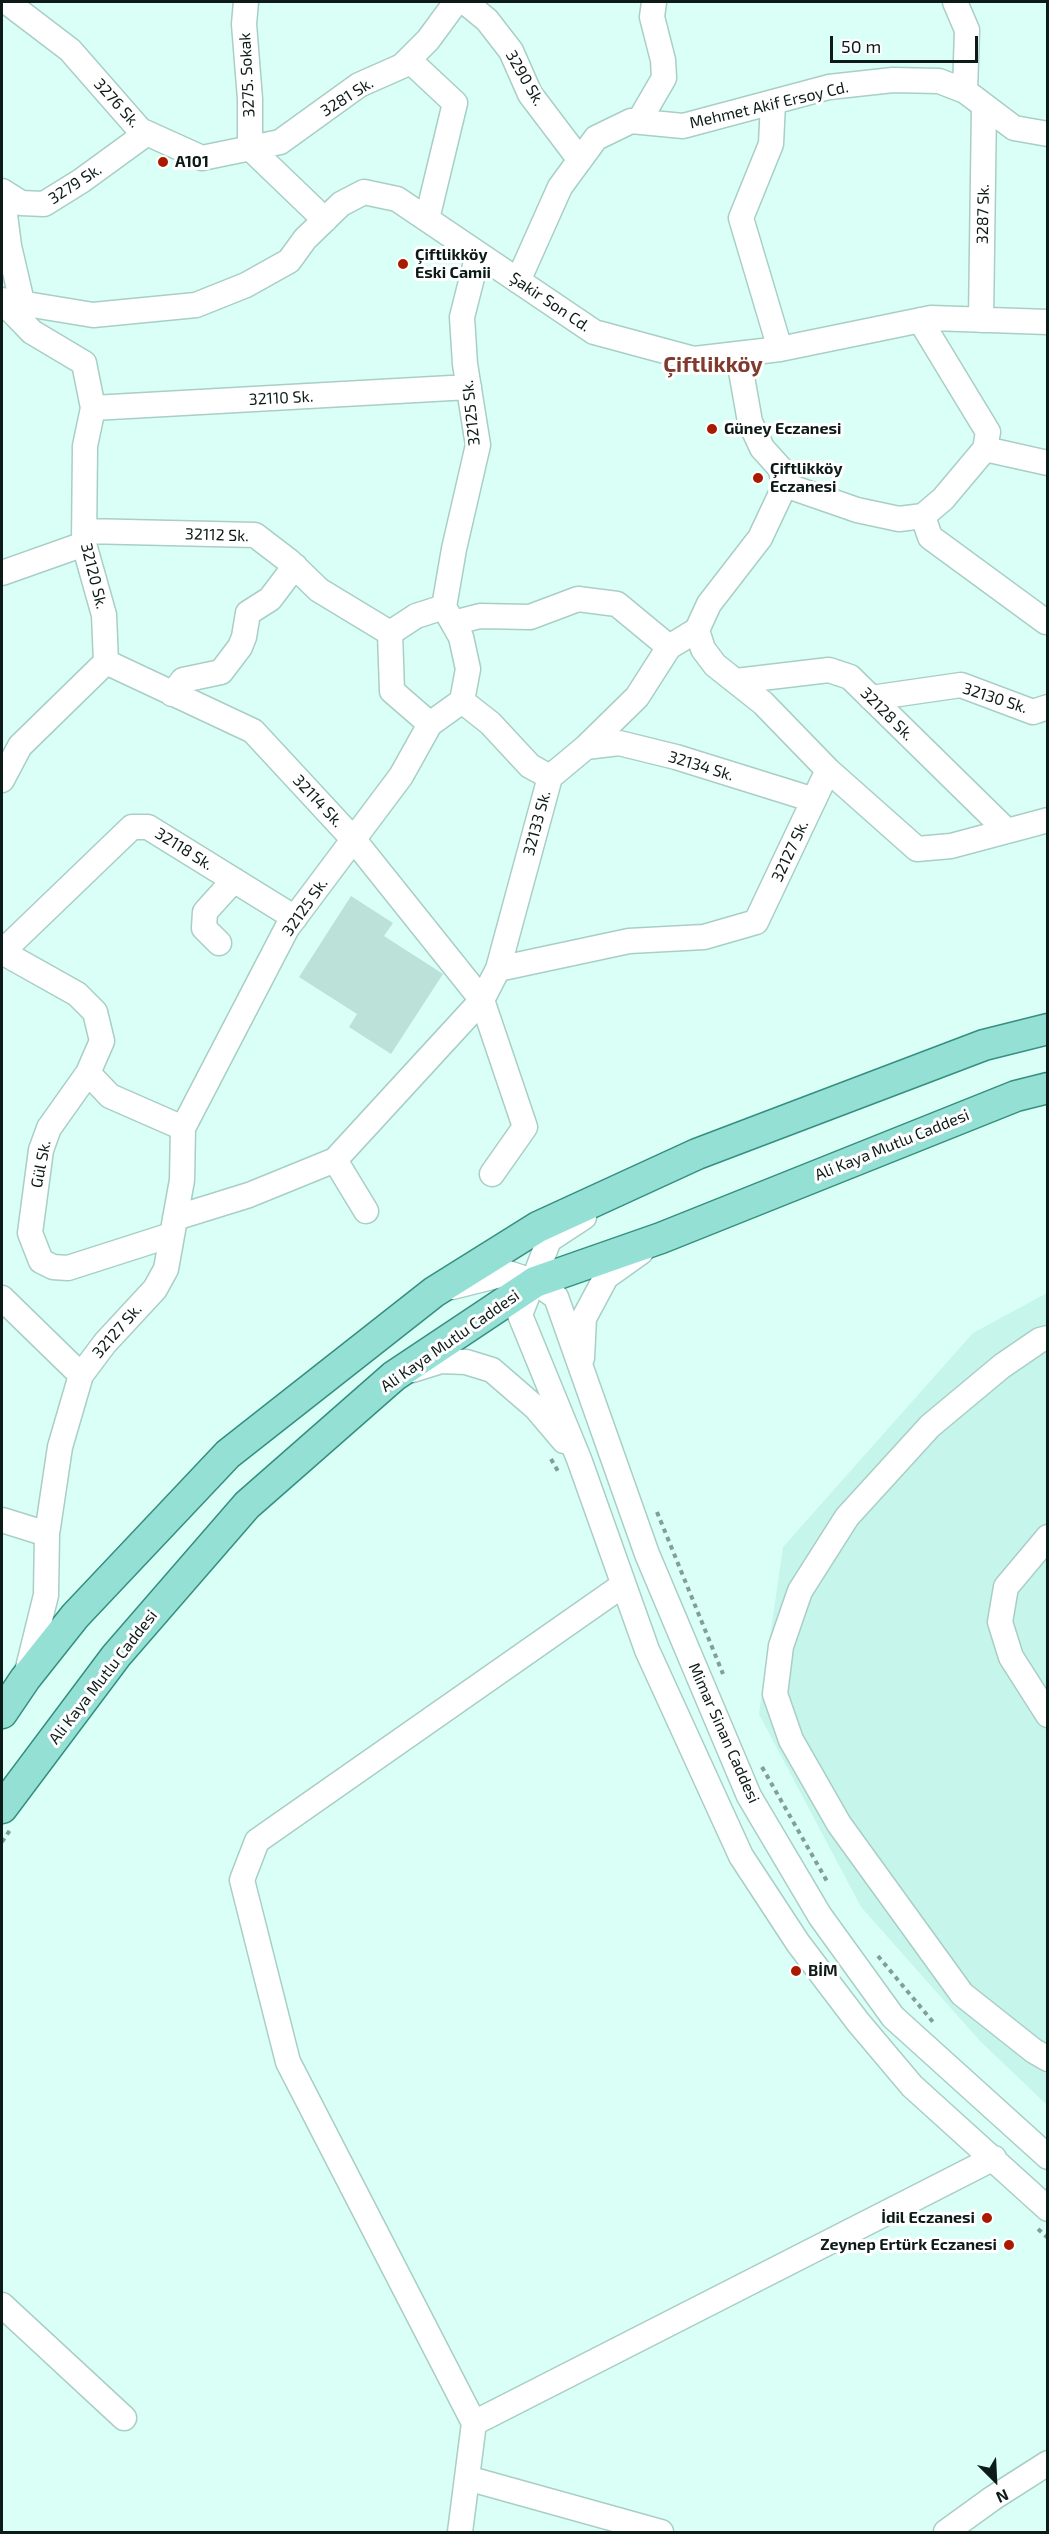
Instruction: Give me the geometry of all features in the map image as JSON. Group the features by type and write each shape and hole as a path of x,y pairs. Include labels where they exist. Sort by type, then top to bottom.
{"main road":[{"path":"2,1713 25,1679 75,1616 228,1454 434,1292 538,1227 697,1154 984,1045 1047,1029"},
{"name":"Ali Kaya Mutlu Caddesi","path":"8,1816 116,1656 247,1505 394,1376 545,1289 661,1238 1016,1096 1047,1088"}],"street":[{"name":"3276 Sk.","path":"7,2 70,50 140,130 202,158 250,148"},
{"name":"3275. Sokak","path":"246,2 244,24 250,99 250,148"},
{"name":"3281 Sk.","path":"250,148 280,142 359,86 402,66 428,40 456,2"},
{"name":"3290 Sk.","path":"465,2 487,20 511,51 530,94 580,160"},
{"path":"639,121 664,78 663,60 652,17 654,2"},
{"path":"955,2 967,30 965,91 1014,128 1047,134"},
{"path":"409,60 455,103 427,219"},
{"name":"Mehmet Akif Ersoy Cd.","path":"518,281 560,187 596,138 631,121 683,126 829,87 893,80 939,81 965,91"},
{"path":"773,103 771,144 741,218 780,349"},
{"name":"3287 Sk.","path":"981,320 984,107"},
{"name":"3279 Sk.","path":"2,190 21,203 44,204 81,181 147,133"},
{"path":"250,148 325,220"},
{"name":"3279 Sk.","path":"2,190 9,246 8,301"},
{"name":"Şakir Son Cd.","path":"8,301 93,315 196,305 246,285 289,261 305,239 341,204 364,192 397,199 594,332 694,359 780,349 931,318 1047,322"},
{"name":"32125 Sk.","path":"448,615 454,549 478,445 462,317 478,254"},
{"name":"32120 Sk.","path":"8,301 32,332 84,363 93,408 85,446 84,538 104,615 106,662"},
{"path":"785,485 857,510 899,519 923,516 943,499 985,449 988,432 920,320"},
{"path":"738,354 750,422 762,448 780,468 785,485 760,538 709,604 697,630 703,649 716,665 763,703 828,770 917,849 951,846 1047,820"},
{"name":"32110 Sk.","path":"93,408 469,387"},
{"path":"985,449 1047,463"},
{"path":"923,516 930,537 1047,620"},
{"name":"32112 Sk.","path":"84,538 255,535 295,566 319,590 390,633"},
{"path":"2,573 84,538"},
{"path":"172,694 183,680 221,672 240,647 248,613 270,599 295,566"},
{"path":"430,724 392,691 390,633 416,616 531,618 578,599 617,604 669,647"},
{"path":"448,615 461,636 468,669 462,701 490,723 530,766 550,777"},
{"name":"32133 Sk.","path":"482,1000 498,969 550,777 586,747 637,697 669,647 697,630"},
{"path":"2,780 20,746 106,662"},
{"name":"32114 Sk.","path":"106,662 253,730 354,840 482,1000 525,1127 492,1174"},
{"name":"32128 Sk.","path":"736,681 829,670 850,677 1007,831"},
{"name":"32130 Sk.","path":"871,698 961,685 1033,712 1047,708"},
{"name":"32125 Sk.","path":"173,1227 182,1180 183,1128 244,1009 295,918 401,776 430,724 462,701"},
{"name":"32134 Sk.","path":"586,747 619,742 814,800"},
{"name":"32127 Sk.","path":"498,969 629,941 704,937 756,922 828,770"},
{"name":"32118 Sk.","path":"2,952 132,827 148,827 295,918"},
{"path":"219,943 204,928 205,912 234,880"},
{"path":"2,952 77,994 95,1012 102,1041 88,1073 110,1096 183,1128"},
{"path":"173,1227 335,1160 482,1000"},
{"name":"Gül Sk.","path":"88,1073 49,1128 41,1150 30,1233 41,1261 53,1268 68,1268 173,1227"},
{"path":"335,1160 366,1210"},
{"path":"637,1182 549,1240 545,1289 520,1315 579,1459 647,1650 741,1856 798,1943 858,2022 912,2085 994,2158 1039,2216"},
{"name":"32127 Sk.","path":"25,1679 46,1595 47,1534 60,1447 81,1375 105,1343 155,1289 166,1269 173,1227"},
{"path":"581,1370 584,1318 606,1277 661,1238"},
{"path":"434,1292 508,1272 545,1289"},
{"name":"Mimar Sinan Caddesi","path":"545,1289 581,1370 647,1554 749,1796 820,1916 893,2017 1047,2157"},
{"path":"2,1298 81,1375"},
{"path":"1047,1338 1040,1340 1002,1366 930,1426 847,1517 800,1591 781,1646 776,1694 791,1740 839,1824 962,1994 1047,2059"},
{"path":"394,1376 441,1361 466,1362 492,1370 536,1408 579,1459"},
{"path":"2,1520 47,1534"},
{"path":"1046,1713 1011,1657 1000,1622 1006,1587 1047,1537"},
{"path":"460,2532 474,2423 288,2062 242,1880 257,1841 623,1585"},
{"path":"46,1595 75,1616"},
{"path":"474,2423 994,2158"},
{"path":"2,2305 124,2418"},
{"path":"946,2532 1047,2463"},
{"path":"467,2478 661,2532"}],"path":[{"path":"550,1456 561,1475"},
{"path":"2,1842 8,1816"},
{"path":"1039,2216 1047,2238"}],"shaded area":[{"path":"1047,1293 1047,2105 980,2041 861,1907 759,1714 783,1547 973,1333"}],"building":[{"path":"351,896 393,923 384,936 443,974 391,1054 349,1027 357,1014 299,977"}],"place":[{"name":"A101","path":"163,162"},
{"name":"Çiftlikköy Eski Camii","path":"403,264"},
{"name":"Güney Eczanesi","path":"712,429"},
{"name":"Çiftlikköy Eczanesi","path":"758,478"},
{"name":"BİM","path":"796,1971"},
{"name":"İdil Eczanesi","path":"987,2218"},
{"name":"Zeynep Ertürk Eczanesi","path":"1009,2245"}],"district":[{"name":"Çiftlikköy","path":"713,365"}]}
